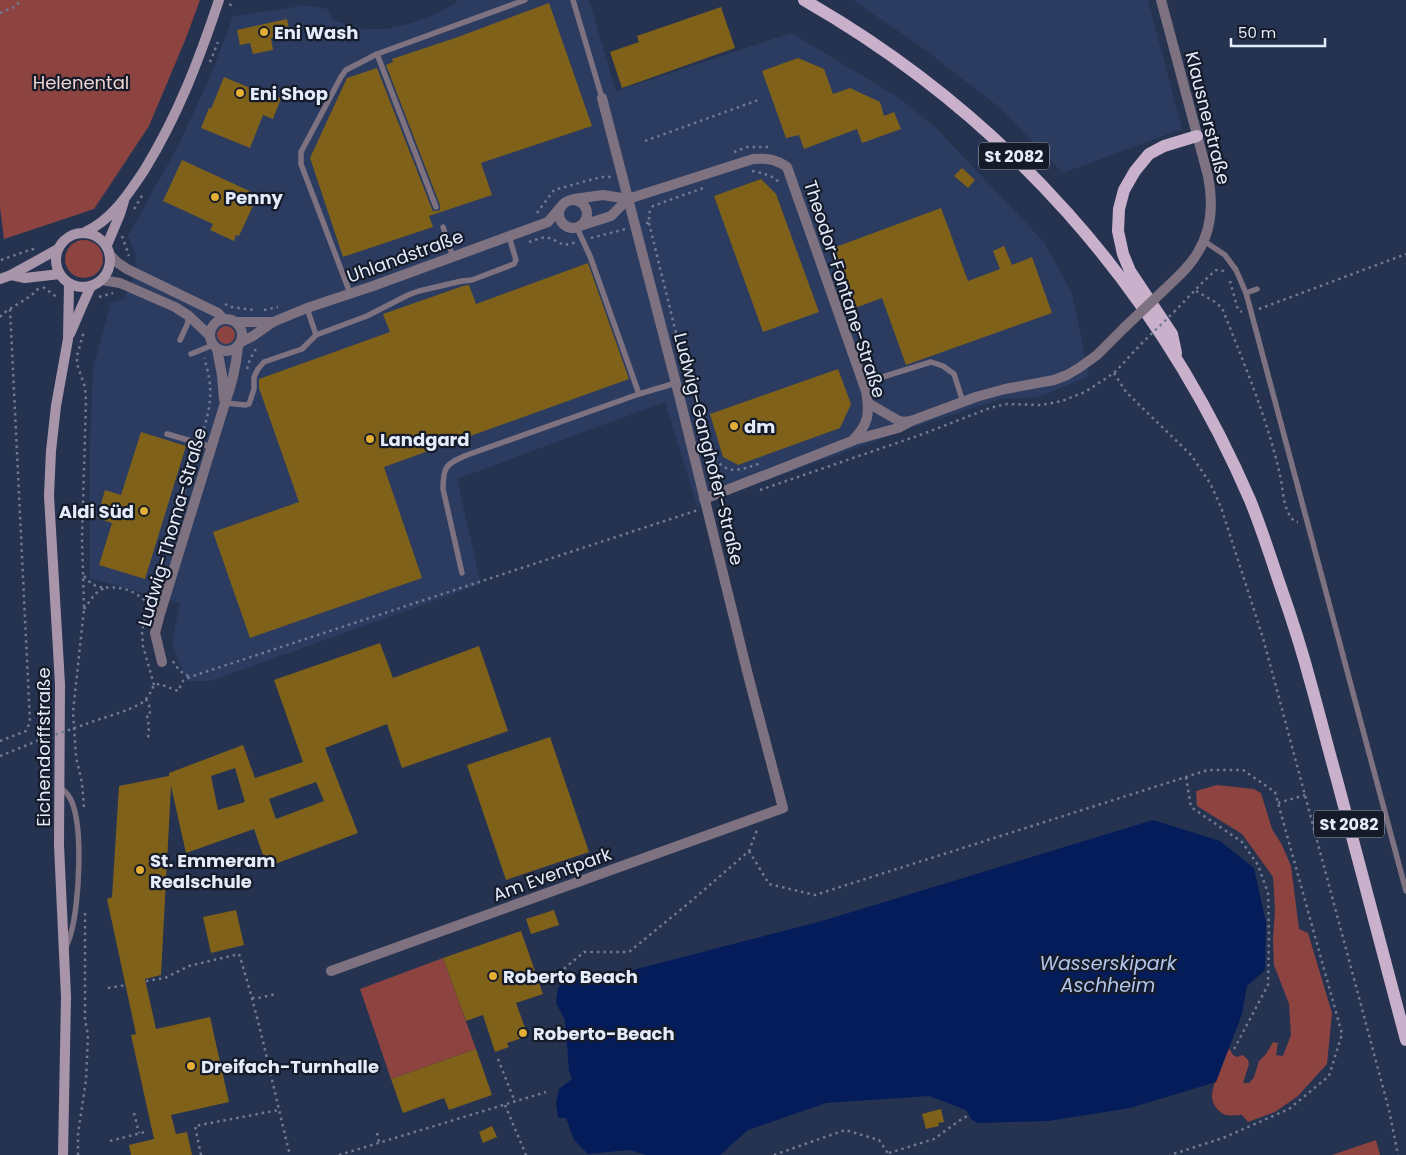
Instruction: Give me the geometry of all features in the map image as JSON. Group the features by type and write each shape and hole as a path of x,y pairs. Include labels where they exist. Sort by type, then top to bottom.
{"main road":[{"name":"St 2082","path":"804,0 874,43 930,83 983,127 1028,170 1074,219 1108,260 1144,310 1192,385 1224,445 1250,500 1266,542 1311,681 1406,1040"},
{"path":"1177,360 1172,334 1130,271 1123,254 1118,231 1118,209 1124,190 1149,154 1164,146 1201,135"}],"street":[{"path":"85,232 101,238 107,245 111,256 111,265 108,273 102,280 84,288 69,284 60,274 56,257 58,249 69,236 98,226 124,200 149,162 186,92 219,0"},
{"name":"Klausnerstraße","path":"963,402 1005,389 1047,381 1067,375 1079,368 1097,355 1185,269 1204,241 1210,215 1211,191 1201,135 1161,0"},
{"name":"Ludwig-Ganghofer-Straße","path":"602,98 676,382 746,666 784,808"},
{"name":"Theodor-Fontane-Straße","path":"628,199 753,159 767,158 787,167 863,383 868,403 869,410 866,422 862,431 852,441"},
{"path":"603,195 628,199 611,216 575,227 548,222 564,202 573,199 603,195"},
{"path":"559,209 559,220 575,227 583,224 586,218 586,210 583,204 573,199"},
{"path":"107,245 124,200"},
{"name":"Uhlandstraße","path":"213,344 228,352 273,322 307,308 548,222"},
{"path":"0,279 11,275 58,249"},
{"name":"Uhlandstraße","path":"111,256 118,264 218,313 224,319 236,322 273,322"},
{"path":"11,275 25,278 60,274"},
{"path":"102,280 120,283 175,307 189,316 213,344"},
{"name":"Eichendorffstraße","path":"63,1155 66,997 59,853 60,684 49,496 56,406 68,339 69,284"},
{"name":"Eichendorffstraße","path":"68,339 92,286"},
{"path":"213,344 211,328 224,319"},
{"path":"236,322 242,331 240,344"},
{"name":"Ludwig-Thoma-Straße","path":"213,344 222,375 224,403"},
{"name":"Ludwig-Thoma-Straße","path":"162,662 155,633 237,363 240,344"},
{"path":"706,503 852,441 898,428 911,421 963,402"},
{"path":"868,403 899,420 904,422 911,421"},
{"name":"Am Eventpark","path":"331,971 784,808"}],"lane":[{"path":"350,293 301,164 300,152 346,70 377,54 525,0"},
{"path":"574,0 602,98"},
{"path":"377,54 436,207"},
{"path":"443,227 452,257"},
{"path":"575,227 590,256 639,394"},
{"path":"224,403 249,404 254,389 254,377 264,362 302,349 316,335 367,316 413,293 472,280 514,264 516,260 509,236"},
{"path":"1204,241 1224,255 1236,270 1252,312 1272,394 1406,891"},
{"path":"1246,294 1257,289"},
{"path":"307,308 316,335"},
{"path":"180,340 188,325 189,316"},
{"path":"191,354 213,344"},
{"path":"863,383 931,362 943,366 954,374 963,402"},
{"path":"462,573 443,489 443,475 448,465 467,456 676,382"},
{"path":"167,434 212,447"},
{"path":"59,787 68,795 74,809 78,832 79,883 72,932 64,952"}],"path":[{"path":"0,13 14,8 22,0"},
{"path":"645,141 761,99"},
{"path":"751,171 774,177 782,185"},
{"path":"530,217 539,212 554,190 601,177 622,177"},
{"path":"677,340 649,223 649,212 653,206 711,186"},
{"path":"512,247 542,238 548,238 564,245 649,223"},
{"path":"421,255 449,245"},
{"path":"760,490 920,435 990,408 1006,404 1041,405 1062,401 1084,392 1114,373 1202,282 1216,270 1223,271 1228,275 1238,310 1242,313 1252,312 1406,254"},
{"path":"0,317 10,308 37,291 41,285 40,276"},
{"path":"94,301 99,297 116,293 120,283"},
{"path":"1195,290 1216,302 1222,308 1252,382 1274,448 1284,504 1289,516 1295,522 1307,522"},
{"path":"223,303 260,311 278,307"},
{"path":"0,741 26,731 30,722 10,308"},
{"path":"84,330 77,356 77,364 85,388 86,401 82,538 84,609 73,712 76,758 84,796 84,814"},
{"path":"244,377 250,359 258,346"},
{"path":"0,756 134,706 146,699 154,685 143,646 142,631 148,603 168,546 208,415 211,386 201,350"},
{"path":"682,357 689,378 697,393 718,462 729,469 739,471 766,462"},
{"path":"1114,373 1126,392 1191,455 1210,483 1221,507 1263,638 1306,795 1398,1155"},
{"path":"874,380 880,394 890,403"},
{"path":"154,685 160,684 178,691 183,681 190,677 706,503"},
{"path":"84,575 90,582 104,588"},
{"path":"84,609 95,594 104,588 114,587 125,589 140,596 160,614"},
{"path":"172,659 182,673 190,677"},
{"path":"146,699 150,714 147,715 149,727 148,740"},
{"path":"749,851 770,884 815,895 1208,770 1243,770 1275,792 1342,1034 1329,1076 1289,1109 1222,1138 1170,1155"},
{"path":"1186,777 1191,807 1242,842 1258,865 1268,893 1268,985 1233,1051"},
{"path":"1278,803 1306,795"},
{"path":"559,973 584,952 630,952 749,851 762,817"},
{"path":"78,1155 78,1134 86,1080 88,1035 86,1020 85,908"},
{"path":"146,982 165,978 189,966 239,954 252,998 290,1155"},
{"path":"108,988 126,985"},
{"path":"252,998 276,994"},
{"path":"498,1059 515,1102"},
{"path":"339,1155 546,1092"},
{"path":"505,1105 526,1155"},
{"path":"201,1155 195,1126 279,1110"},
{"path":"134,1113 139,1134"},
{"path":"774,1155 845,1130 879,1140 889,1154 934,1139 968,1116"},
{"path":"110,1141 145,1132"},
{"path":"377,1133 379,1142"}],"shaded area":[{"path":"458,0 589,0 616,91 791,33 899,98 935,127 1044,242 1072,293 1089,376 1039,397 1000,399 908,429 697,506 665,402 457,479 481,584 210,681 187,681 172,643 180,603 90,578 90,446 93,368 111,303 124,299 137,268 135,254 128,236 178,146 212,73 233,16 302,5 328,9 332,20 364,29 387,29 431,16 453,5"},
{"path":"853,0 1148,0 1182,129 1063,173 1000,108 924,49"}],"green space":[{"name":"Helenental","path":"0,0 200,0 149,126 94,209 4,239 0,207"},
{"path":"84,240 97,246 103,259 97,272 84,278 71,272 65,259 71,246"},
{"path":"226,326 232,329 235,335 232,341 226,344 220,341 217,335 220,329"},
{"path":"1217,785 1254,789 1261,793 1272,829 1282,845 1291,866 1299,929 1308,933 1332,1013 1327,1064 1298,1096 1275,1112 1248,1122 1242,1115 1226,1115 1216,1108 1212,1097 1216,1079 1229,1048 1233,1055 1237,1057 1243,1055 1248,1060 1249,1064 1243,1083 1249,1083 1254,1077 1259,1061 1273,1042 1278,1043 1276,1055 1283,1056 1291,1035 1289,1004 1274,965 1275,911 1273,877 1242,834 1197,806 1196,791"},
{"path":"443,958 476,1049 391,1079 360,989"},
{"path":"1376,1140 1380,1155 1332,1155"}],"water":[{"name":"Wasserskipark Aschheim","path":"1153,820 1220,841 1254,868 1266,923 1265,970 1247,986 1242,1014 1216,1082 1130,1108 1049,1121 978,1123 972,1120 966,1110 929,1096 826,1103 748,1130 720,1155 647,1155 629,1150 588,1154 574,1140 566,1118 558,1118 556,1103 559,1089 572,1079 569,1071 565,1020 556,1003 558,988 575,975 585,972 606,977 822,921"}],"building":[{"path":"549,3 592,126 481,163 492,195 429,216 433,227 343,257 310,158 347,78 377,68 432,209 433,211 440,210 440,205 386,65 393,62 392,59"},
{"path":"721,7 735,48 622,88 610,52 639,42 637,36"},
{"name":"Eni Wash","path":"287,19 290,33 271,38 273,50 253,54 250,43 240,45 237,30"},
{"path":"798,58 824,69 833,94 850,88 880,102 884,116 894,112 901,129 862,143 857,129 804,149 799,135 786,138 762,71"},
{"path":"224,77 281,98 273,119 263,115 250,148 201,128"},
{"path":"182,160 258,195 239,236 236,235 234,241 210,230 213,224 163,201"},
{"path":"962,168 975,180 968,188 954,176"},
{"path":"761,179 776,194 819,312 763,332 714,196"},
{"path":"941,208 968,281 1000,269 993,251 1004,246 1012,265 1032,257 1052,313 906,365 882,298 855,308 833,248"},
{"name":"Landgard","path":"588,263 629,379 384,467 422,578 250,638 213,532 299,502 259,388 259,379 390,332 383,314 469,285 476,304"},
{"path":"838,369 851,404 840,428 738,465 723,457 710,414"},
{"path":"141,432 186,446 145,579 99,565 112,523 97,518 105,490 121,495"},
{"path":"380,643 393,678 479,646 508,731 402,768 387,724 325,748 358,833 267,867 254,829 186,853 171,786 161,975 145,979 156,1029 210,1017 229,1102 171,1115 176,1134 187,1132 192,1155 131,1155 129,1145 154,1139 131,1035 136,1034 107,899 112,897 119,786 169,776 169,773 243,745 255,778 303,762 274,680","holes":["235,768 245,802 218,810 211,776","316,782 324,801 276,819 269,799"]},
{"path":"550,737 589,852 506,880 467,765"},
{"path":"236,910 244,945 211,953 203,917"},
{"path":"554,910 559,925 531,934 526,919"},
{"name":"Roberto Beach","path":"521,931 543,994 516,1003 528,1036 507,1043 509,1047 495,1052 483,1015 466,1021 443,958"},
{"path":"476,1049 492,1095 449,1110 444,1098 403,1113 391,1079"},
{"path":"941,1109 944,1122 938,1123 939,1126 926,1129 922,1114"},
{"path":"492,1126 497,1137 483,1143 479,1132"}],"place":[{"name":"Eni Wash","path":"264,32"},
{"name":"Eni Shop","path":"240,93"},
{"name":"Penny","path":"215,197"},
{"name":"dm","path":"734,426"},
{"name":"Landgard","path":"370,439"},
{"name":"Aldi Süd","path":"144,511"},
{"name":"St. Emmeram Realschule","path":"140,870"},
{"name":"Roberto Beach","path":"493,976"},
{"name":"Roberto-Beach","path":"523,1033"},
{"name":"Dreifach-Turnhalle","path":"191,1066"}]}
